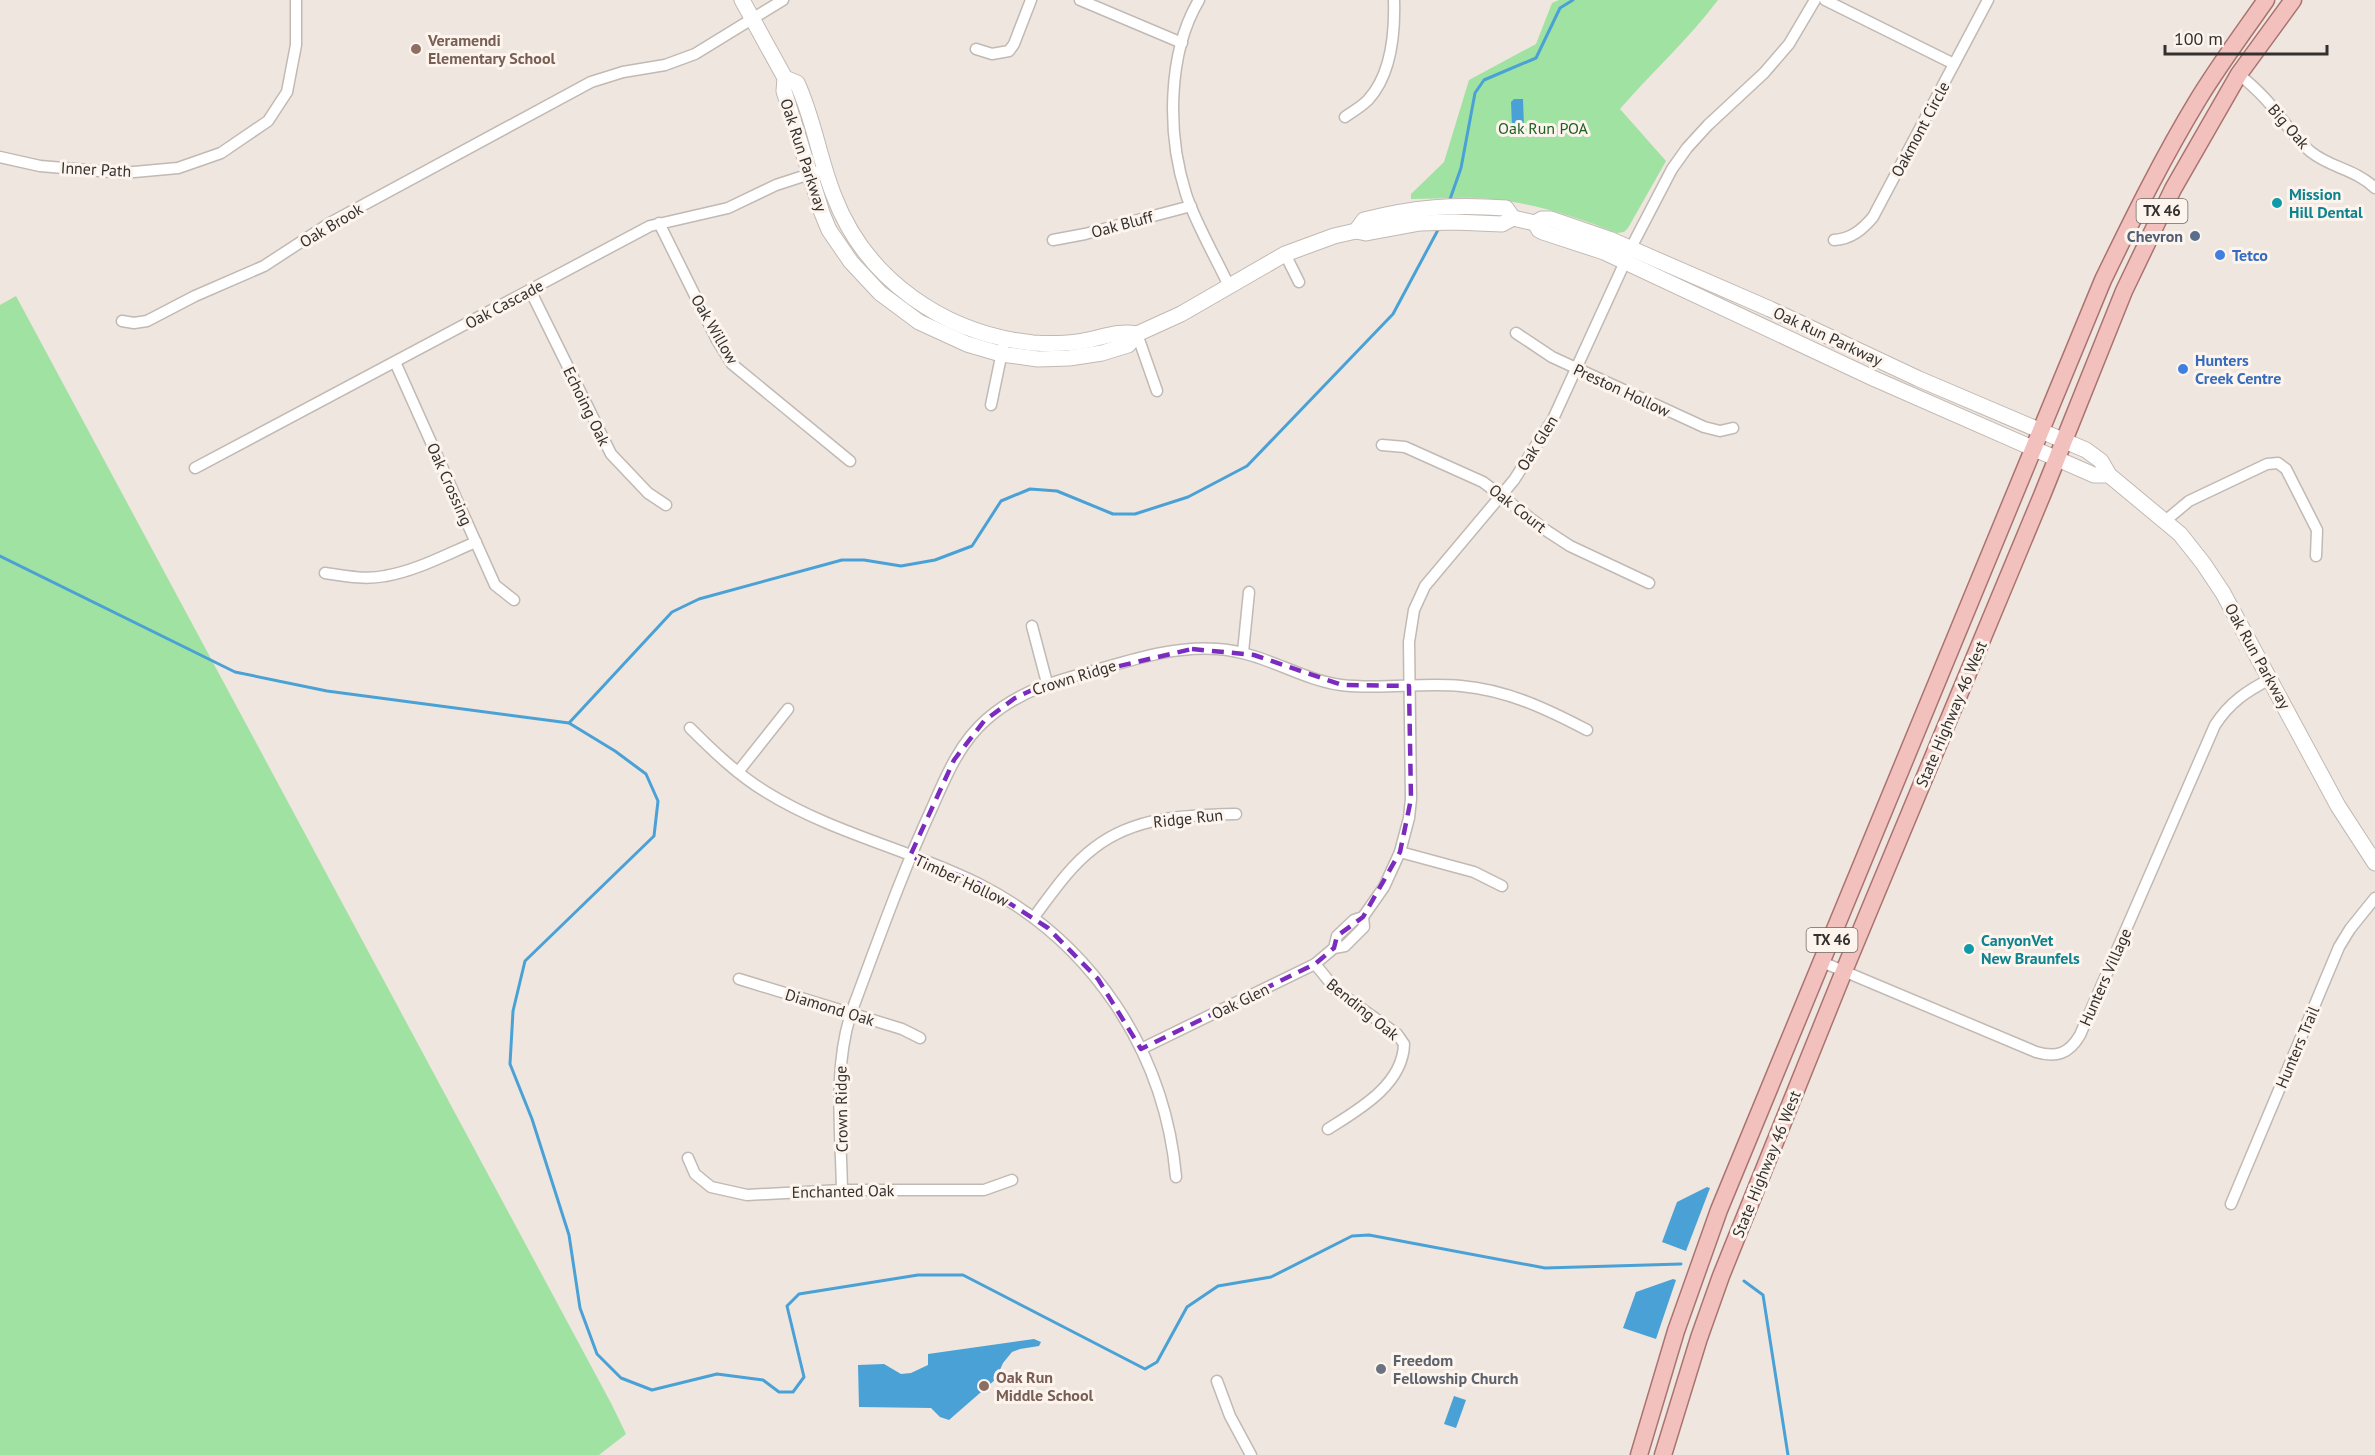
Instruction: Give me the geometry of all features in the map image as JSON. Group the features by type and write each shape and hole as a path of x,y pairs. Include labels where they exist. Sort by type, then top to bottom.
{"main road":[{"name":"State Highway 46 West","path":"1639,1455 1676,1331 1715,1221 2103,280 2127,228 2175,138 2222,62 2266,0"},
{"path":"2238,74 2232,67 2233,61 2277,0"},
{"name":"State Highway 46 West","path":"1663,1455 1695,1349 1721,1276 2124,291 2173,189 2238,74 2293,0"},
{"path":"2173,189 2177,159 2224,81 2222,62"}],"street":[{"name":"Inner Path","path":"0,157 40,166 123,173 178,168 221,153 268,121 288,92 296,45 296,0"},
{"name":"Oak Run Parkway","path":"742,0 785,78 784,91 808,174 830,230 851,262 880,293 906,314 933,330 975,347 1001,354 1038,358 1084,356 1128,345 1137,334 1181,314 1285,254 1318,241 1356,231 1366,233 1389,220 1421,207 1506,208 1513,218"},
{"name":"Oak Brook","path":"122,321 134,323 147,321 195,296 264,266 330,223 533,107 608,75 665,65 695,54 783,0"},
{"path":"976,49 992,54 1009,51 1014,44 1031,0"},
{"path":"1080,0 1182,43"},
{"path":"1199,0 1182,43 1175,80 1172,121 1176,154 1186,195 1229,286"},
{"path":"1345,117 1368,100 1387,65 1392,43 1394,0"},
{"name":"Oak Glen","path":"1141,1049 1315,964 1334,948 1345,946 1364,927 1363,917 1384,887 1400,852 1409,818 1411,799 1408,642 1410,625 1418,598 1444,561 1502,495 1541,439 1577,369 1628,256 1672,169 1708,125 1764,73 1796,35 1815,0"},
{"path":"1825,0 1954,64"},
{"name":"Oakmont Circle","path":"1834,240 1854,235 1873,217 1988,0"},
{"name":"Big Oak","path":"2238,74 2268,102 2302,144 2329,163 2352,171 2375,188"},
{"name":"Oak Run Parkway","path":"785,78 797,83 802,93 834,196 850,231 886,276 916,301 971,329 1005,338 1050,344 1082,342 1124,331 1137,334"},
{"name":"Oak Cascade","path":"195,468 638,232 659,223 728,208 776,185 825,170"},
{"name":"Oak Bluff","path":"1053,240 1085,234 1191,206"},
{"name":"Oak Run Parkway","path":"1389,220 1420,223 1502,224 1513,218 1535,223 1542,219 1551,219 1586,229 1628,256 1875,379 2094,475 2109,475"},
{"name":"Oak Willow","path":"659,223 717,340 732,364 850,461"},
{"path":"1285,254 1299,282"},
{"name":"Oak Run Parkway","path":"1628,256 1770,309 1919,379 2086,450 2101,461 2109,475 2180,534 2208,570 2338,806 2375,863"},
{"name":"Echoing Oak","path":"530,290 610,454 648,493 666,505"},
{"name":"Preston Hollow","path":"1516,333 1541,352 1704,427 1720,431 1733,428"},
{"path":"1137,334 1157,391"},
{"path":"991,405 1005,338"},
{"name":"Oak Crossing","path":"395,362 495,585 514,600"},
{"name":"Oak Court","path":"1382,445 1397,445 1414,450 1484,482 1570,546 1649,583"},
{"path":"2165,521 2189,501 2267,464 2278,463 2286,469 2317,530 2316,556"},
{"path":"325,573 357,578 384,577 403,572 476,542"},
{"path":"1243,652 1249,592"},
{"path":"1032,626 1047,683"},
{"name":"Crown Ridge","path":"842,1190 840,1059 851,1013 910,856 950,768 962,748 984,721 1015,698 1047,683 1177,650 1217,649 1243,652 1331,683 1356,686 1459,686 1486,689 1515,697 1587,730"},
{"name":"Hunters Village","path":"1822,962 2036,1052 2053,1055 2061,1054 2069,1049 2080,1035 2215,725 2240,696 2270,679"},
{"path":"738,772 788,709"},
{"name":"Timber Hollow","path":"690,728 738,772 765,792 793,807 978,883 1034,917 1066,944 1098,980 1120,1010 1141,1049 1165,1113 1172,1143 1176,1177"},
{"name":"Ridge Run","path":"1034,917 1079,861 1110,838 1159,819 1236,814"},
{"path":"1400,852 1474,872 1502,886"},
{"name":"Hunters Trail","path":"2231,1204 2339,947 2375,898"},
{"name":"Bending Oak","path":"1315,964 1337,991 1396,1034 1404,1044 1400,1063 1383,1088 1364,1106 1328,1129"},
{"name":"Diamond Oak","path":"739,979 902,1029 920,1038"},
{"name":"Enchanted Oak","path":"688,1158 695,1174 702,1181 711,1187 735,1194 842,1190 984,1190 1012,1180"},
{"path":"1217,1381 1230,1416 1251,1455"}],"highlighted area":[{"path":"1192,649 1254,655 1342,685 1409,686 1411,799 1400,852 1363,917 1337,936 1334,948 1315,964 1141,1049 1098,979 1048,928 978,883 910,856 954,760 984,721 1015,698 1047,683"}],"green space":[{"name":"Oak Run POA","path":"1559,0 1718,0 1620,109 1666,161 1628,228 1624,232 1617,233 1548,210 1494,199 1411,199 1411,194 1444,162 1469,80 1536,44 1552,3"},
{"path":"16,296 612,1405 626,1434 599,1455 0,1455 0,305"}],"water":[{"path":"1514,99 1523,99 1524,127 1512,127 1511,102"},
{"path":"1707,1187 1710,1188 1686,1251 1662,1242 1677,1202"},
{"path":"1673,1279 1676,1280 1656,1339 1623,1328 1636,1292"},
{"path":"1034,1339 1041,1342 1039,1346 1012,1352 1003,1363 996,1379 949,1420 940,1417 931,1408 859,1407 858,1365 884,1364 901,1374 911,1373 928,1365 928,1354"},
{"path":"1454,1396 1466,1400 1456,1428 1444,1424"}],"waterway":[{"path":"1449,202 1461,168 1475,93 1484,80 1536,58 1560,8 1573,0"},
{"path":"569,723 672,612 699,599 842,560 864,560 901,566 935,560 972,546 1001,501 1030,489 1057,491 1113,514 1135,514 1188,497 1247,466 1393,314 1439,228"},
{"path":"0,556 235,672 327,691 569,723 615,751 646,774 658,801 654,836 525,961 513,1011 510,1064 532,1119 569,1235 580,1308 597,1354 621,1378 652,1390 717,1374 763,1380 779,1392 793,1392 804,1377 787,1306 799,1294 918,1275 963,1275 1145,1369 1157,1362 1187,1307 1218,1286 1271,1277 1352,1236 1369,1235 1545,1268 1681,1264"},
{"path":"1744,1281 1763,1295 1788,1455"}],"place":[{"name":"Veramendi Elementary School","path":"416,49"},
{"name":"Mission Hill Dental","path":"2277,203"},
{"name":"Chevron","path":"2195,236"},
{"name":"Tetco","path":"2220,255"},
{"name":"Hunters Creek Centre","path":"2183,369"},
{"name":"CanyonVet New Braunfels","path":"1969,949"},
{"name":"Freedom Fellowship Church","path":"1381,1369"},
{"name":"Oak Run Middle School","path":"984,1386"}]}
